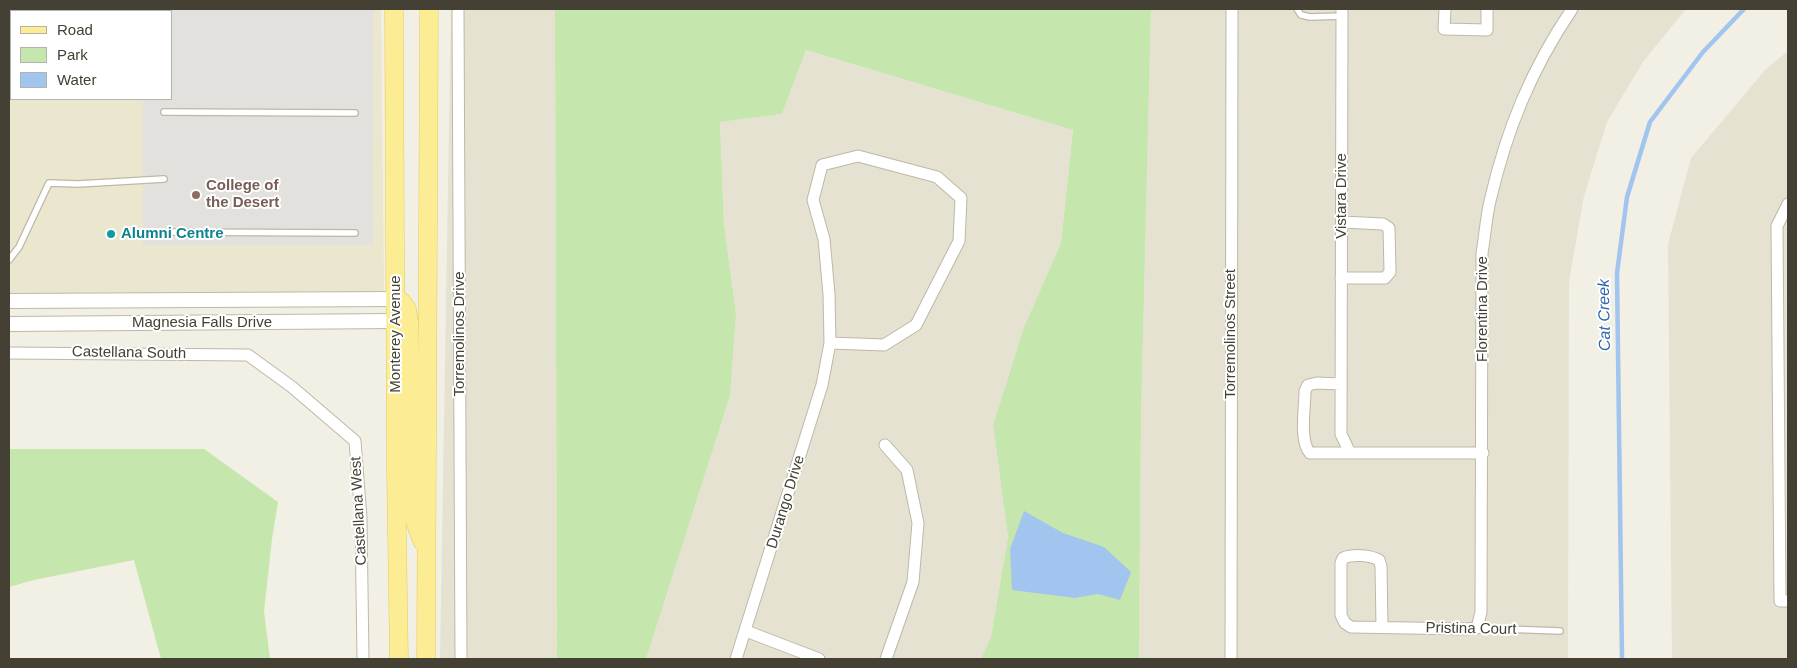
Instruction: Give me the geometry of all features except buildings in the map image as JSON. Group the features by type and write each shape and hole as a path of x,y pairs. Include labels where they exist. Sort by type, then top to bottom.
{"main road":[{"name":"Monterey Avenue","path":"394,9 396,472 399,659"},
{"name":"Monterey Avenue","path":"426,659 429,9"},
{"path":"396,300 402,302 407,309 410,481 413,516 426,554"}],"street":[{"name":"Torremolinos Drive","path":"458,9 461,659"},
{"name":"Torremolinos Street","path":"1231,659 1232,9"},
{"path":"1445,9 1444,29 1487,30 1488,9"},
{"name":"Florentina Drive","path":"1477,628 1481,612 1483,453 1482,253 1490,202 1506,142 1526,90 1552,39 1572,9"},
{"name":"Vistara Drive","path":"1342,12 1341,434 1350,453"},
{"name":"Durango Drive","path":"736,659 822,385 830,342 829,294 824,239 813,200 822,165 858,156 937,177 961,198 959,241 916,325 884,345 830,342"},
{"path":"1784,601 1778,226 1788,204"},
{"path":"1342,222 1383,224 1389,228 1390,272 1386,278 1342,278"},
{"name":"Magnesia Falls Drive","path":"9,302 396,300"},
{"name":"Magnesia Falls Drive","path":"9,324 396,322"},
{"name":"Castellana South","path":"9,353 248,355"},
{"name":"Castellana West","path":"248,355 292,388 355,441 362,518 363,659"},
{"path":"1341,384 1316,383 1308,385 1305,391 1304,438 1310,453 1483,453"},
{"path":"885,445 907,470 918,523 912,582 886,659"},
{"name":"Pristina Court","path":"1382,626 1381,566 1379,560 1373,557 1348,556 1343,558 1341,563 1341,615 1345,623 1351,626 1477,628"},
{"path":"746,631 819,659"}],"lane":[{"path":"1297,9 1301,15 1310,17 1342,12"},
{"path":"164,112 355,113"},
{"path":"9,260 20,246 49,184 164,179"},
{"path":"164,232 355,232"},
{"name":"Pristina Court","path":"1477,628 1560,631"}],"shaded area":[{"name":"College of the Desert","path":"9,9 381,9 384,292 9,294"},
{"path":"373,9 373,245 143,245 143,100 172,100 172,10 144,10"},
{"path":"451,9 555,9 557,659 440,659"},
{"path":"1151,9 1686,9 1643,62 1607,122 1584,196 1569,281 1568,659 1139,659 1141,418"},
{"path":"806,50 1073,130 1061,243 1024,327 993,425 1008,537 991,637 981,659 646,659 730,396 736,314 724,224 720,122 782,114"},
{"path":"1788,51 1788,659 1672,659 1668,244 1691,158 1765,70"}],"green space":[{"path":"555,9 1151,9 1141,418 1139,659 981,659 991,637 1008,537 993,425 1024,327 1061,243 1073,130 806,50 782,114 720,122 724,224 736,314 730,396 646,659 557,659"},
{"path":"9,449 204,449 278,502 264,611 270,659 161,659 134,560 34,580 9,587"}],"water":[{"path":"1024,511 1063,533 1104,547 1131,572 1120,600 1098,594 1075,598 1012,590 1010,549"}],"waterway":[{"name":"Cat Creek","path":"1622,659 1617,273 1627,197 1650,122 1703,52 1744,9"}],"place":[{"name":"College of the Desert","path":"196,195"},
{"name":"Alumni Centre","path":"111,234"}]}
